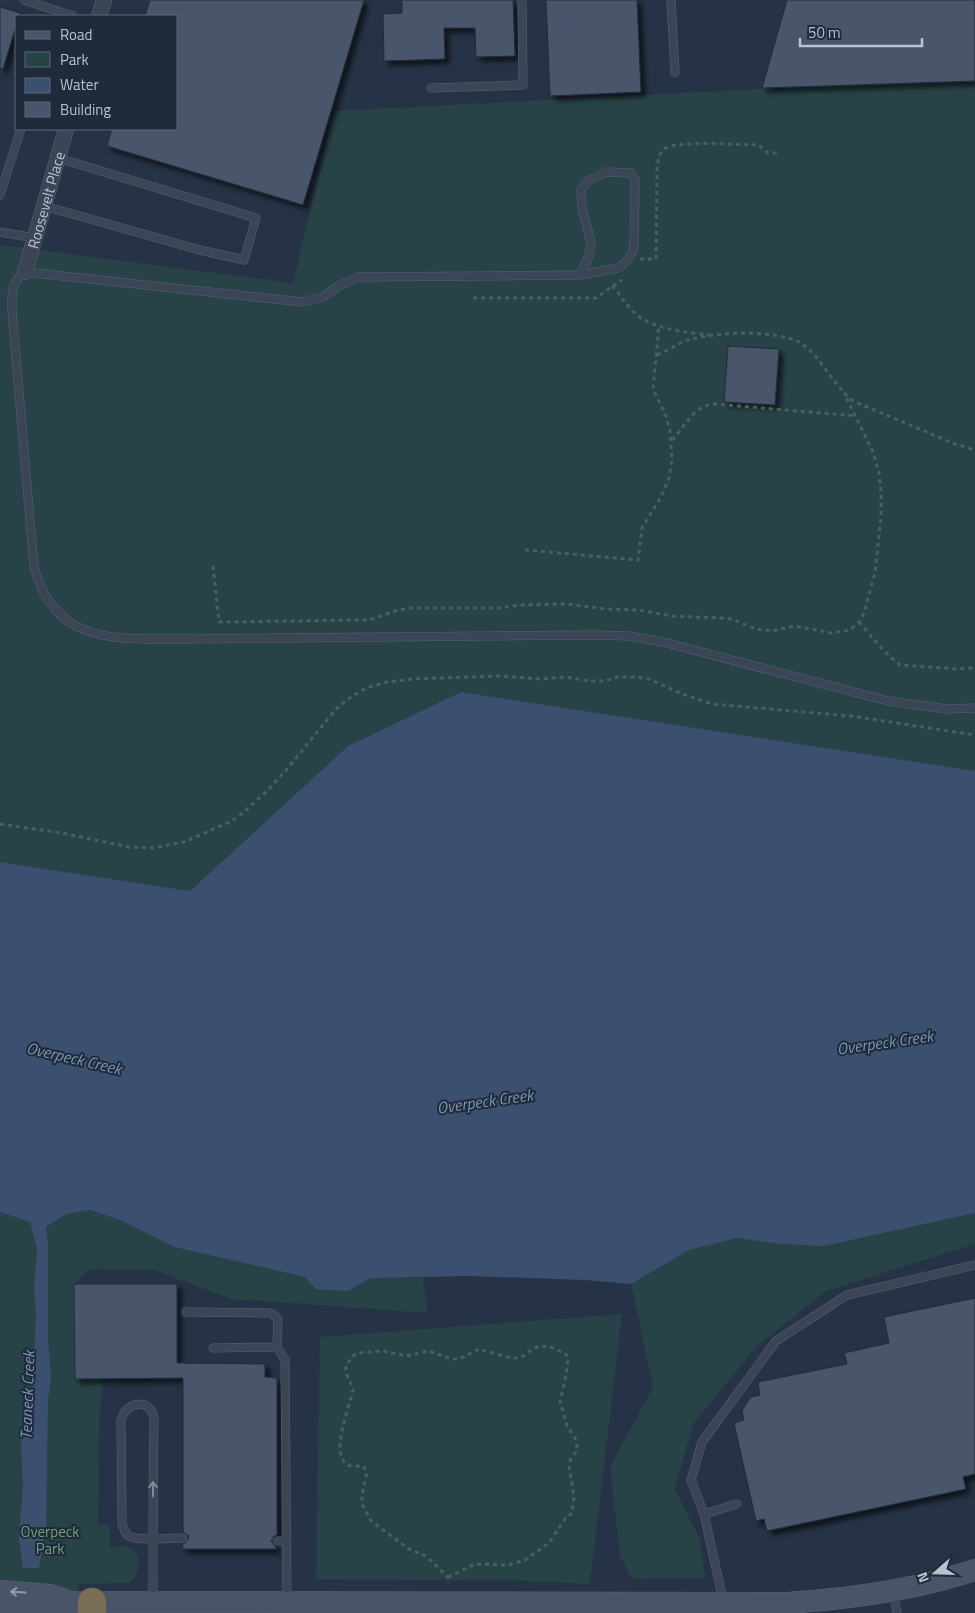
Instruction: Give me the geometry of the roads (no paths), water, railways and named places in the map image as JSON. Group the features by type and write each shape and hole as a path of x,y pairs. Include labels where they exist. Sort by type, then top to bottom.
{"main road":[{"path":"0,1612 153,1602 287,1602 332,1608 600,1608 809,1602 893,1590 975,1570"},
{"path":"0,1591 50,1595 85,1606"}],"street":[{"path":"99,15 104,0"},
{"name":"Roosevelt Place","path":"25,272 66,130"}],"lane":[{"path":"24,0 58,14"},
{"path":"431,88 523,85 522,0"},
{"path":"671,0 675,73"},
{"path":"0,195 21,130"},
{"path":"44,206 200,250 244,260 247,252 256,218 58,158"},
{"path":"580,275 589,256 590,242 582,208 581,190 589,180 607,172 631,173 635,180 634,247 632,253 626,262 618,268 580,275 358,277 340,285 323,297 303,302 25,272 16,280 12,292 12,311 34,567 38,582 45,596 70,623 88,633 106,637 125,639 629,636 662,642 888,701 947,709 975,708"},
{"path":"0,232 35,238"},
{"path":"724,1604 704,1514 691,1480 702,1442 776,1341 847,1295 975,1265"},
{"path":"186,1312 271,1313 278,1319 277,1347 285,1360 286,1375 287,1602"},
{"path":"214,1348 277,1347"},
{"path":"153,1602 153,1538 154,1420 150,1410 138,1404 124,1412 121,1421 122,1524 125,1533 130,1537 153,1538 183,1538"},
{"path":"704,1514 737,1504"},
{"path":"277,1541 287,1541"},
{"path":"893,1590 898,1613"}],"water":[{"name":"Overpeck Creek","path":"461,692 975,771 975,1213 824,1246 779,1244 737,1238 689,1250 631,1284 585,1280 470,1276 371,1278 348,1291 316,1289 305,1277 174,1247 120,1220 90,1210 67,1214 46,1227 48,1245 48,1339 51,1376 48,1401 46,1525 39,1568 23,1568 19,1538 23,1485 21,1446 24,1403 33,1385 36,1313 34,1287 37,1249 30,1222 0,1212 0,862 190,891 348,746"}],"water label":[{"name":"Teaneck Creek","path":"27,1395"}],"park label":[{"name":"Overpeck Park","path":"50,1540"}]}
